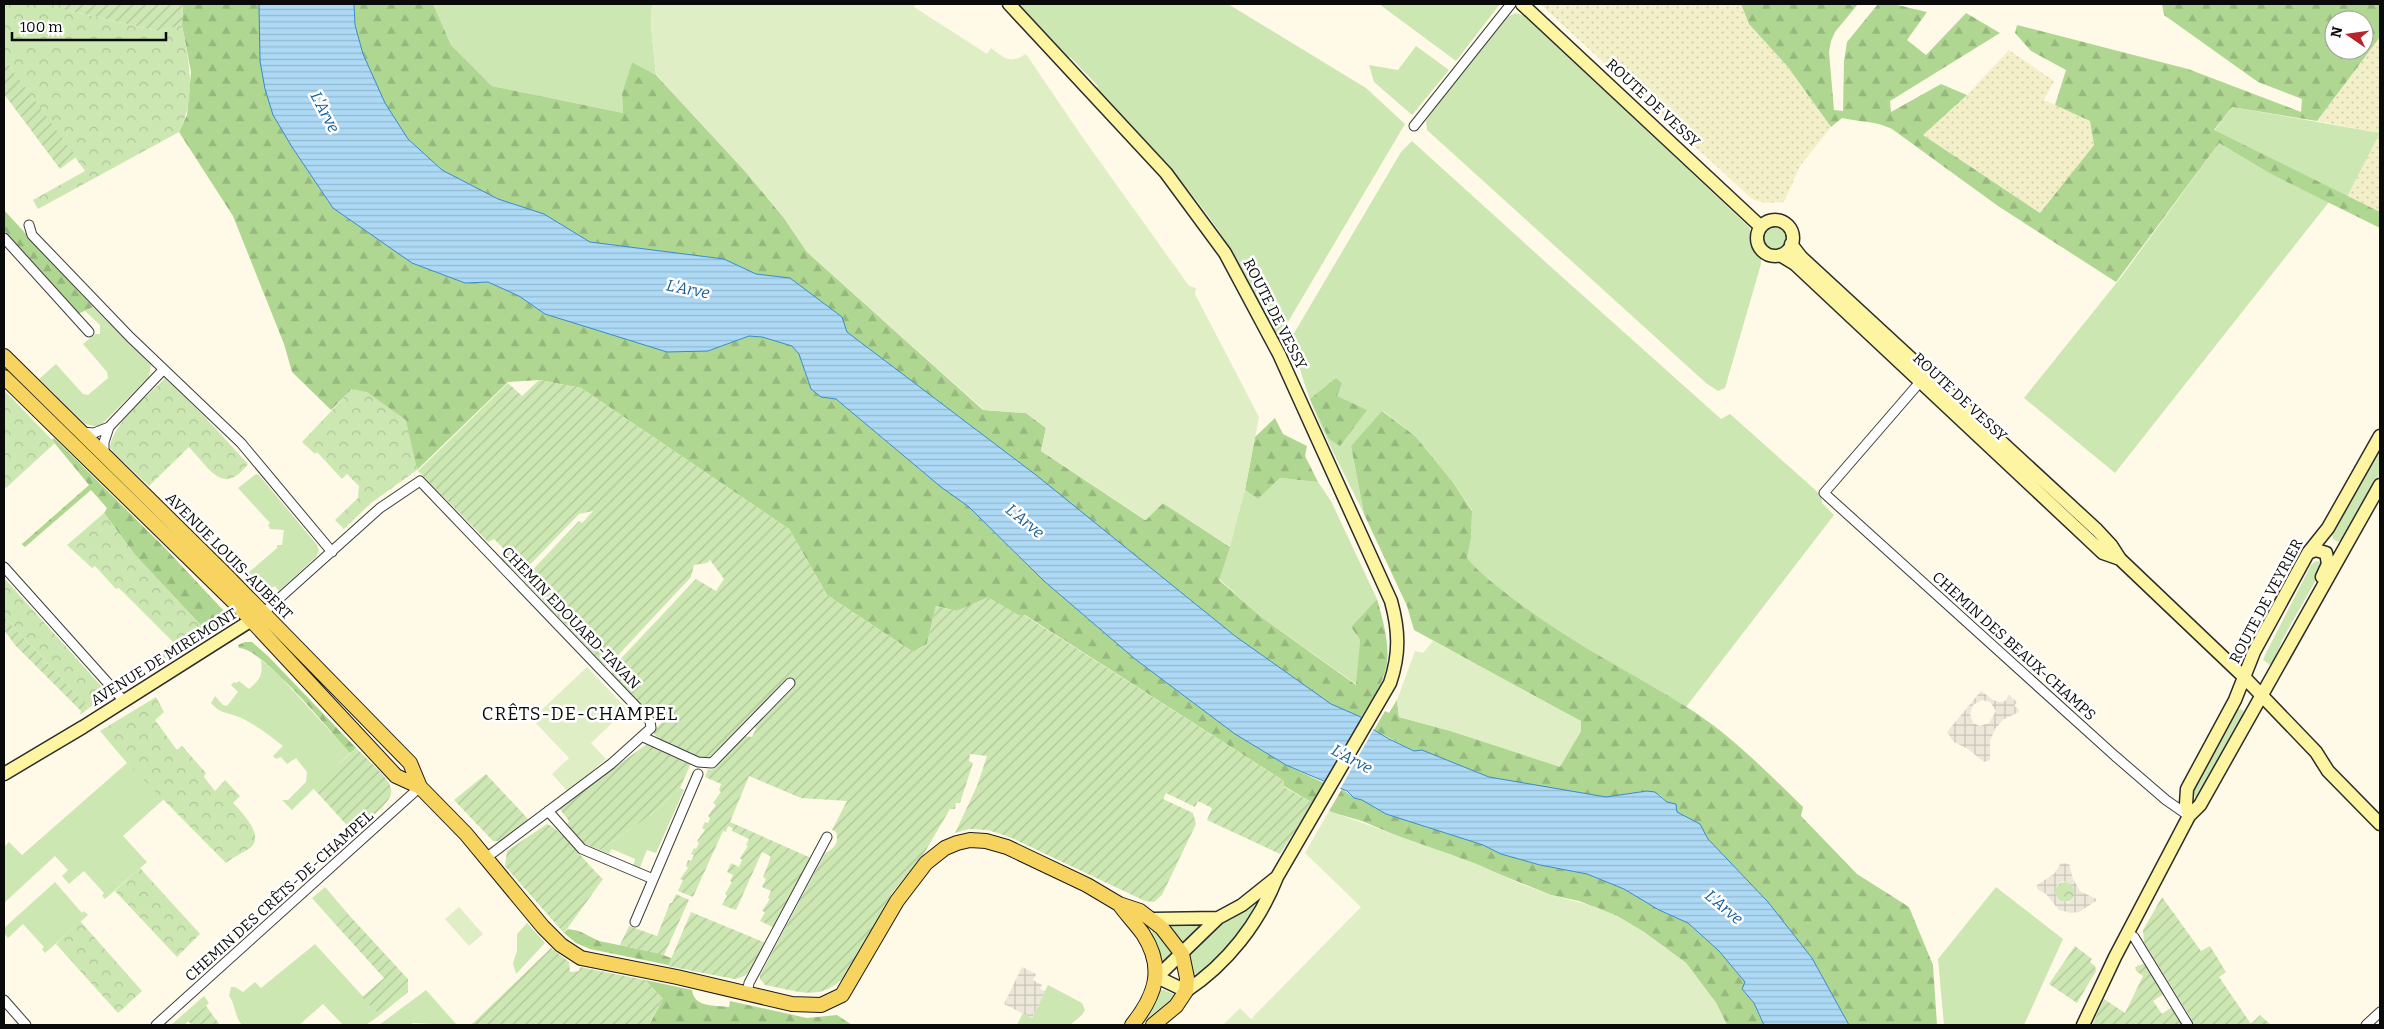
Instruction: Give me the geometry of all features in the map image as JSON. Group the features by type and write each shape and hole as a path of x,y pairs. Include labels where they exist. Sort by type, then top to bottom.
{"main road":[{"name":"AVENUE LOUIS-AUBERT","path":"4,356 263,612 410,764 420,787 486,858 555,940 574,954 590,961 792,1004 811,1006 827,1003 842,995 910,883 936,855 957,843 978,840 1008,846 1087,885 1119,904"},
{"name":"AVENUE LOUIS-AUBERT","path":"4,377 251,621 396,776 420,787"},
{"path":"1119,904 1140,911 1153,920 1172,938 1182,954 1188,978 1186,991 1176,1006 1153,1025"},
{"path":"1119,904 1142,933 1150,947 1157,977 1146,1007 1132,1025"}],"street":[{"name":"ROUTE DE VESSY","path":"1009,4 1166,173 1214,235 1239,278 1312,425 1391,601 1398,629 1398,648 1393,675 1384,696 1277,878"},
{"path":"1414,126 1511,4"},
{"name":"ROUTE DE VESSY","path":"1522,4 1761,227"},
{"path":"1772,221 1785,224 1791,232 1792,244 1780,256 1767,255 1760,249 1757,240 1761,227 1772,221"},
{"path":"29,225 32,235 98,305 163,370 206,411 217,418 241,443 332,552"},
{"path":"4,238 89,332"},
{"name":"ROUTE DE VESSY","path":"1792,244 1801,257 1923,378 2104,553 2120,559 2244,677 2316,752 2328,771 2380,824"},
{"name":"ROUTE DE VESSY","path":"1780,256 1795,264 1923,378"},
{"path":"81,432 94,434 109,427 163,370"},
{"name":"CHEMIN DES BEAUX-CHAMPS","path":"1923,378 1824,493 2154,791 2176,809 2189,816"},
{"path":"104,454 104,442 109,427"},
{"name":"ROUTE DE VEYRIER","path":"2189,816 2186,804 2187,789 2235,700 2254,652 2308,553 2328,528 2380,436"},
{"name":"CHEMIN EDOUARD-TAVAN","path":"332,552 380,508 420,481 650,721 652,726 643,737"},
{"path":"2083,1025 2189,816 2200,805 2302,627 2380,485"},
{"path":"2302,627 2303,610 2328,564 2326,553 2316,550 2308,553"},
{"name":"AVENUE DE MIREMONT","path":"4,774 251,621 332,552"},
{"path":"4,567 124,701"},
{"path":"486,858 643,737 698,762 712,763 790,683"},
{"path":"635,922 698,774"},
{"name":"CHEMIN DES CRÊTS-DE-CHAMPEL","path":"156,1025 420,787"},
{"path":"548,811 582,849 653,879"},
{"path":"747,994 750,984 827,837"},
{"path":"1277,878 1269,898 1246,933 1207,978 1186,991 1157,977 1218,918 1242,905 1277,878"},
{"path":"1153,920 1218,918"},
{"path":"2128,933 2134,937 2188,1025"},
{"path":"4,1000 26,1025"},
{"path":"2366,1025 2380,1012"}],"shaded area":[{"path":"1540,4 1741,4 1749,24 1788,67 1831,127 1800,166 1784,202 1765,203 1752,199"},
{"path":"2380,37 2380,133 2317,121 2363,60 2374,60 2374,45"},
{"path":"2009,50 2054,81 2044,100 2090,121 2094,145 2040,213 1923,135 1967,95"},
{"path":"2380,133 2380,212 2347,197"},
{"path":"1981,691 1993,700 2005,701 2009,695 2017,702 2014,706 2018,708 2019,712 2004,719 1995,729 1990,741 1990,760 1984,762 1968,749 1954,742 1947,732","holes":["1982,700 1990,702 1996,711 1989,723 1980,726 1973,723 1970,714 1973,705"]},
{"path":"2061,863 2069,864 2073,879 2080,891 2096,899 2096,901 2079,912 2071,913 2059,910 2046,894 2037,889 2037,885 2054,874","holes":["2063,881 2069,883 2074,888 2074,897 2068,903 2059,900 2055,893 2057,885"]},
{"path":"1022,967 1036,974 1033,980 1042,985 1040,989 1045,991 1032,1018 1004,1004"}],"green space":[{"path":"4,4 60,4 62,9 158,31 182,25 189,66 190,92 185,119 179,132 38,209 33,200 85,171 4,58"},
{"path":"60,4 183,4 182,25 158,31 62,9"},
{"path":"183,4 259,4 259,13 292,147 333,208 412,263 465,283 488,282 519,296 545,314 708,351 749,336 762,337 792,346 799,354 811,389 821,397 836,399 941,487 969,507 1044,581 1135,659 1235,734 1286,765 1324,783 1313,803 1284,786 1284,781 1025,615 1018,615 988,598 957,611 936,606 927,644 913,652 827,595 789,529 581,388 539,380 508,382 417,470 405,420 352,389 331,410 292,372 284,344 233,216 179,132 187,115 191,72 182,25"},
{"path":"354,4 433,4 451,45 492,86 623,113 622,93 632,62 656,75 744,170 784,218 807,252 983,410 1026,413 1046,428 1041,451 1145,520 1163,503 1230,547 1219,580 1260,616 1356,685 1360,640 1351,627 1377,599 1386,636 1387,664 1380,684 1361,717 1331,704 1235,636 1036,475 847,332 842,317 790,278 755,274 724,259 590,242 544,214 498,199 442,170 408,139 385,103 363,54 355,25"},
{"path":"433,4 652,4 651,26 656,75 632,62 622,93 623,113 492,86 451,45"},
{"path":"652,4 916,4 914,7 987,54 991,48 1008,59 1015,59 1026,54 1083,138 1189,286 1196,288 1195,294 1259,417 1245,490 1230,547 1163,503 1146,520 1041,451 1046,428 1026,413 984,410 807,252 784,218 744,170 656,75 651,26"},
{"path":"1016,4 1228,4 1366,88 1405,124 1285,327 1284,349 1228,245 1199,203 1166,164 1096,89 1098,86 1070,57 1067,59"},
{"path":"1379,4 1500,4 1456,61"},
{"path":"1741,4 1858,4 1835,32 1829,52 1834,110 1843,111 1844,61 1847,42 1878,4 1893,4 1927,12 1907,40 1926,55 1966,13 2000,33 1890,101 1891,112 1941,84 1967,95 1923,135 2040,213 2094,145 2090,121 2055,105 2066,70 2031,51 2015,33 2017,25 2188,69 2301,112 2302,99 2258,82 2164,15 2162,4 2380,4 2380,37 2374,45 2374,10 2324,10 2324,60 2363,60 2317,121 2232,107 2214,130 2380,212 2380,228 2269,173 2219,143 2116,282 1998,206 1892,129 1874,123 1842,118 1831,127 1788,67 1749,24"},
{"path":"1516,13 1525,16 1750,228 1752,246 1761,258 1761,264 1725,388 1718,391 1706,383 1427,130 1426,121 1433,110 1506,17"},
{"path":"1416,46 1449,70 1412,115 1374,82 1369,65 1398,70"},
{"path":"4,58 76,157 60,169 4,94"},
{"path":"2232,107 2380,133 2347,197 2214,131"},
{"path":"1412,141 1721,419 1730,414 1821,495 1822,503 1834,515 1686,707 1550,627 1477,571 1467,558 1471,539 1472,510 1452,481 1415,436 1383,411 1351,446 1364,514 1328,441 1311,403 1290,340 1401,152"},
{"path":"2219,143 2269,173 2329,202 2115,473 2024,398 2122,276"},
{"path":"4,210 93,307 78,314 4,230"},
{"path":"1774,227 1783,230 1786,239 1783,248 1774,251 1765,248 1762,239 1765,230"},
{"path":"93,307 151,364 149,377 99,427 85,424 39,379 56,364 83,394 88,395 108,378 107,372 83,344 95,334 100,334 100,325 85,311"},
{"path":"165,378 203,415 248,464 239,474 224,479 217,476 189,447 149,486 114,453 110,447 117,429 132,410"},
{"path":"1336,378 1342,383 1337,396 1367,410 1340,446 1329,439 1310,399"},
{"path":"539,380 581,388 789,529 827,595 913,652 927,644 936,606 957,611 988,597 1018,615 1024,615 1284,781 1284,787 1313,803 1280,854 1207,820 1212,808 1198,801 1195,807 1166,793 1163,799 1193,813 1196,824 1162,895 1154,902 1145,901 1012,838 988,830 969,829 955,833 977,786 987,756 970,754 969,761 973,763 960,803 956,803 955,809 950,809 923,855 892,893 846,975 837,984 818,992 799,992 765,985 760,979 760,975 825,853 835,845 837,839 836,832 832,830 847,801 801,798 749,776 730,822 811,858 773,927 760,921 765,912 762,911 770,899 768,898 771,891 762,887 766,879 763,877 770,856 762,852 736,910 722,905 727,896 725,894 732,882 730,881 733,875 727,872 731,863 739,867 742,860 740,858 748,846 746,845 749,839 732,831 733,828 728,826 726,832 723,831 693,897 678,891 683,880 680,879 688,868 686,866 688,860 691,861 694,855 691,854 694,848 696,849 699,843 697,841 705,830 702,828 705,822 708,823 710,818 708,816 716,805 713,803 721,792 719,790 721,784 705,777 708,769 712,770 744,736 752,737 756,729 754,725 711,759 679,751 657,737 653,732 663,721 658,712 646,711 612,674 611,669 696,579 716,591 724,579 710,560 707,563 694,565 691,577 608,666 605,666 523,580 579,521 582,523 593,511 579,514 519,576 501,558 505,550 494,539 488,542 418,471 508,383 522,396"},
{"path":"352,389 367,392 406,420 417,470 371,503 344,529 335,520 358,498 359,486 347,474 342,479 317,452 315,454 302,442"},
{"path":"4,390 55,443 6,488 4,486"},
{"path":"1382,411 1415,436 1452,481 1472,511 1471,539 1467,558 1478,570 1515,600 1556,629 1685,706 1717,728 1747,753 1803,807 1801,816 1857,874 1909,907 1933,965 1937,1025 1849,1025 1812,958 1768,902 1708,839 1700,824 1676,812 1660,795 1647,791 1606,797 1581,795 1489,777 1422,750 1414,751 1374,730 1385,711 1389,713 1397,700 1399,717 1447,730 1575,741 1581,731 1580,721 1414,630 1407,606 1364,514 1351,446"},
{"path":"1275,418 1283,434 1307,446 1305,456 1318,482 1280,478 1258,499 1245,490 1255,437"},
{"path":"54,438 165,548 223,610 223,622 209,634 135,555 104,513 107,508 91,490 25,547 22,544 89,485 52,440"},
{"path":"2380,452 2380,473 2341,540 2338,542 2333,539 2332,535"},
{"path":"256,474 259,475 317,545 319,551 316,557 279,591 275,586 263,592 255,590 243,581 249,572 277,548 277,545 282,545 284,530 270,529 268,525 270,523 238,488"},
{"path":"1280,478 1318,482 1331,501 1377,599 1351,627 1360,640 1357,685 1260,616 1219,579 1245,490 1258,499"},
{"path":"104,513 135,555 209,634 159,665 154,659 173,642 119,588 116,589 95,566 92,568 67,545"},
{"path":"2316,561 2321,562 2323,566 2321,571 2282,640 2274,662 2270,665 2263,660 2265,655 2311,565"},
{"path":"4,578 103,688 97,703 89,708 4,617"},
{"path":"4,617 89,708 80,715 81,711 15,645 4,630"},
{"path":"1433,641 1581,721 1581,731 1560,767 1447,730 1399,717 1397,700 1415,651 1423,653"},
{"path":"252,642 269,657 356,748 350,753 280,676 264,661 250,652 239,648 238,645"},
{"path":"261,660 277,673 350,753 292,810 282,800 288,800 306,782 307,772 296,758 287,764 281,757 276,759 273,756 283,746 256,726 239,717 221,711 211,703 215,696 223,705 227,706 238,692 231,685 234,682 239,681 249,689 253,686 262,670"},
{"path":"587,667 627,709 591,743 606,759 568,792 552,774 569,758 532,719"},
{"path":"156,697 164,712 155,720 177,750 182,746 206,773 204,777 215,791 225,780 240,796 233,803 252,826 255,839 253,845 247,850 226,863 127,763 100,731"},
{"path":"2241,709 2245,712 2196,798 2193,793 2238,710"},
{"path":"647,744 691,763 680,788 651,815 600,850 585,844 567,824 569,821 559,808"},
{"path":"356,748 383,775 391,791 389,799 382,807 354,833 313,788"},
{"path":"127,763 164,799 123,836 147,862 105,899 102,896 104,893 84,871 69,884 62,876 68,870 55,856 4,903 4,847 9,842 22,855"},
{"path":"486,774 529,820 501,841 493,841 454,800"},
{"path":"680,788 684,790 656,853 647,850 638,869 633,867 635,859 612,849 609,854 600,850 651,815"},
{"path":"1342,789 1354,798 1362,800 1386,814 1483,845 1501,854 1540,865 1587,874 1624,889 1659,910 1688,923 1719,951 1745,982 1742,989 1754,1003 1764,1025 1727,1025 1716,1003 1686,963 1644,932 1617,916 1579,901 1551,895 1452,855 1409,841 1362,821 1329,811"},
{"path":"1329,811 1477,864 1551,895 1596,907 1617,916 1644,932 1686,963 1716,1003 1727,1025 1223,1025 1240,1008 1251,1019 1361,907 1305,853"},
{"path":"547,824 567,840 603,879 564,933 505,866 507,851"},
{"path":"140,868 200,934 177,957 115,891"},
{"path":"55,882 82,913 84,911 88,915 45,953 42,949 44,947 23,924 8,938 4,933 4,928"},
{"path":"2061,882 2069,882 2075,888 2075,896 2069,902 2061,902 2055,896 2055,888"},
{"path":"325,887 348,914 336,925 312,898"},
{"path":"1996,887 2063,939 2024,1025 1944,1025 1938,959"},
{"path":"676,894 689,900 664,955 620,945 629,926 657,936 670,903 672,903"},
{"path":"1263,896 1250,918 1220,958 1201,975 1194,974 1189,952 1211,930 1232,919"},
{"path":"2162,897 2201,951 2210,946 2226,972 2219,977 2251,1024 2260,1015 2271,1025 2195,1025 2144,942 2143,930"},
{"path":"459,907 483,934 469,946 445,919"},
{"path":"691,912 766,943 754,966 746,975 734,979 668,966"},
{"path":"348,914 408,979 408,992 380,1015 362,997 384,978 336,925"},
{"path":"80,921 142,991 118,1013 56,944"},
{"path":"527,923 545,943 516,974 513,963 517,951 517,934"},
{"path":"1167,923 1205,923 1184,945"},
{"path":"1153,928 1173,954 1160,967 1151,939"},
{"path":"568,929 579,931 599,941 658,953 686,964 688,969 590,949 576,943 564,933"},
{"path":"315,944 380,1015 366,1025 343,1025 323,1004 299,1025 242,1025 229,996 231,987 235,987 243,992 255,982 261,988"},
{"path":"2075,946 2092,959 2090,962 2095,966 2096,971 2077,1003 2049,984"},
{"path":"551,948 569,962 570,972 579,971 580,967 645,980 663,999 649,1025 471,1025"},
{"path":"2145,963 2164,994 2153,1001 2162,1014 2172,1007 2184,1025 2092,1025 2104,999 2125,1013 2143,976 2136,971 2135,967"},
{"path":"645,980 692,990 694,996 701,1003 729,1007 730,1001 807,1018 837,1015 852,1025 649,1025 663,999"},
{"path":"1048,985 1082,1003 1085,1010 1082,1015 1070,1025 1017,1025 1023,1013 1032,1018"},
{"path":"426,990 457,1025 413,1023 409,1025 379,1025"},
{"path":"1159,990 1175,995 1153,1018 1140,1025 1152,1010"},
{"path":"204,996 209,1003 184,1025 171,1025"},
{"path":"206,1006 220,1025 192,1025 188,1021"}],"water":[{"name":"L'Arve","path":"259,4 354,4 355,25 363,54 385,103 408,139 442,170 498,199 544,214 590,242 724,259 756,274 790,278 842,317 847,332 1036,475 1235,636 1331,704 1361,717 1374,730 1389,739 1414,751 1422,750 1489,777 1606,797 1647,791 1655,792 1667,802 1676,804 1677,812 1700,824 1708,839 1768,902 1812,958 1849,1025 1764,1025 1754,1003 1742,989 1745,982 1719,951 1688,923 1659,910 1624,889 1587,874 1540,865 1501,854 1483,845 1386,814 1362,800 1354,798 1347,791 1286,765 1235,734 1135,659 1044,581 969,507 941,487 836,399 821,397 811,389 799,354 792,346 762,337 749,336 708,351 667,352 545,314 519,296 488,282 465,283 412,263 333,208 273,115 265,89 260,61"}],"pier":[{"path":"1363,716 1375,727 1339,791 1324,785"}],"district":[{"name":"CRÊTS-DE-CHAMPEL","path":"580,714"}]}
